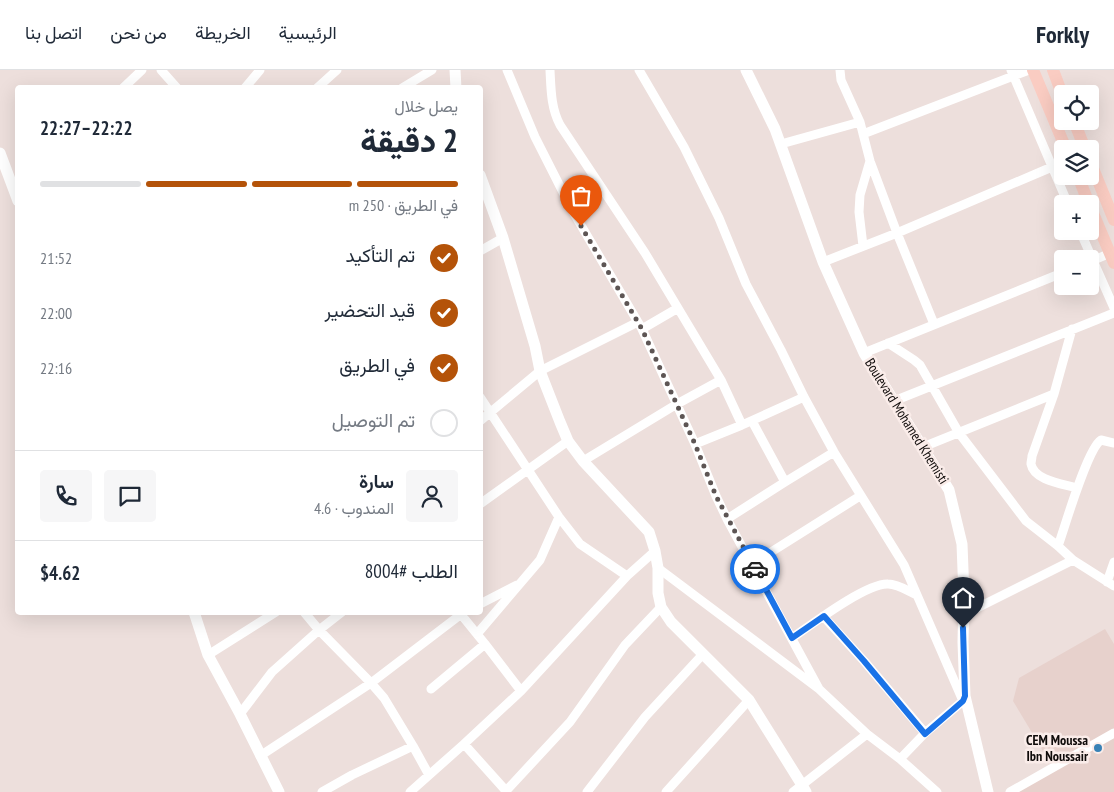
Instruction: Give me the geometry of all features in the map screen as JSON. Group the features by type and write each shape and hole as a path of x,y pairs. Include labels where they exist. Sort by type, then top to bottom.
{"main road":[{"path":"455,70 456,85"},
{"name":"Boulevard Mohamed Khemisti","path":"746,70 775,129 823,262 864,353 949,490 962,544 964,699 988,792"},
{"path":"1033,70 1062,140"},
{"path":"1053,70 1059,85"},
{"path":"0,153 15,193"},
{"path":"483,183 503,238 535,346 540,371 568,441 583,461 650,532 656,550 658,593 661,607 671,622 750,700 800,790"},
{"path":"1099,183 1114,220"},
{"path":"1099,227 1112,258"},
{"path":"195,615 208,655 279,792"}],"street":[{"path":"126,85 142,70"},
{"path":"161,70 175,85"},
{"path":"248,85 260,70"},
{"path":"321,85 337,70"},
{"path":"407,85 432,70"},
{"path":"507,70 535,137 572,210 640,326 677,404 727,519 819,689"},
{"path":"550,70 552,101 560,126 645,252 721,380 742,425"},
{"path":"639,70 684,147 719,218 746,284 804,397 860,496 904,565 964,699 900,759"},
{"path":"840,70 841,80 860,122 870,162 934,324"},
{"path":"863,134 1012,73 1029,70"},
{"path":"1012,73 1064,195"},
{"path":"781,144 860,122"},
{"path":"863,246 859,212 860,195 870,162"},
{"path":"823,262 1052,168"},
{"path":"483,248 503,238"},
{"path":"1099,260 1112,258"},
{"path":"864,353 1054,276"},
{"path":"1099,277 1114,308"},
{"path":"483,418 540,371 678,308"},
{"path":"894,401 1114,313"},
{"path":"1072,329 1054,394 1032,456 1031,465 1034,472 1042,477 1077,488"},
{"path":"888,343 920,365 959,433 1026,521 1073,560 1111,584 1114,562"},
{"path":"583,461 677,404 721,380"},
{"path":"923,447 1054,394"},
{"path":"695,444 804,397"},
{"path":"483,402 559,517 580,544 627,576"},
{"path":"752,421 785,482"},
{"path":"1058,546 1077,488 1096,443 1103,440 1114,442"},
{"path":"483,502 568,441"},
{"path":"727,519 834,452"},
{"path":"752,564 860,496"},
{"path":"477,634 540,560 559,517"},
{"path":"410,792 521,691 627,576 656,550"},
{"path":"963,615 1073,560"},
{"path":"658,568 819,689 867,734 900,759 936,792"},
{"path":"483,602 521,582"},
{"path":"792,638 871,587 890,584 917,595"},
{"path":"464,744 506,792 570,722 624,645 661,607"},
{"path":"208,655 271,615"},
{"path":"306,615 318,630 384,698 429,775"},
{"path":"240,714 272,672 318,630 338,615"},
{"path":"260,756 371,683 459,615"},
{"path":"463,615 521,691"},
{"path":"824,616 925,734"},
{"path":"431,689 485,644"},
{"path":"587,792 645,717 704,654"},
{"path":"666,792 750,700"},
{"path":"1010,792 1114,733"},
{"path":"800,790 867,734"},
{"path":"322,792 352,775 413,746"}],"shaded area":[{"path":"1105,629 1114,644 1114,792 1006,792 1052,766 1013,701 1019,678"}],"way so far":[{"path":"581,226 642,329 695,444 716,496 755,569"}],"place":[{"name":"CEM Moussa Ibn Noussair","path":"1098,748"}],"route":[{"path":"755,569 792,638 824,616 925,734 963,701 965,696 963,628"}]}
